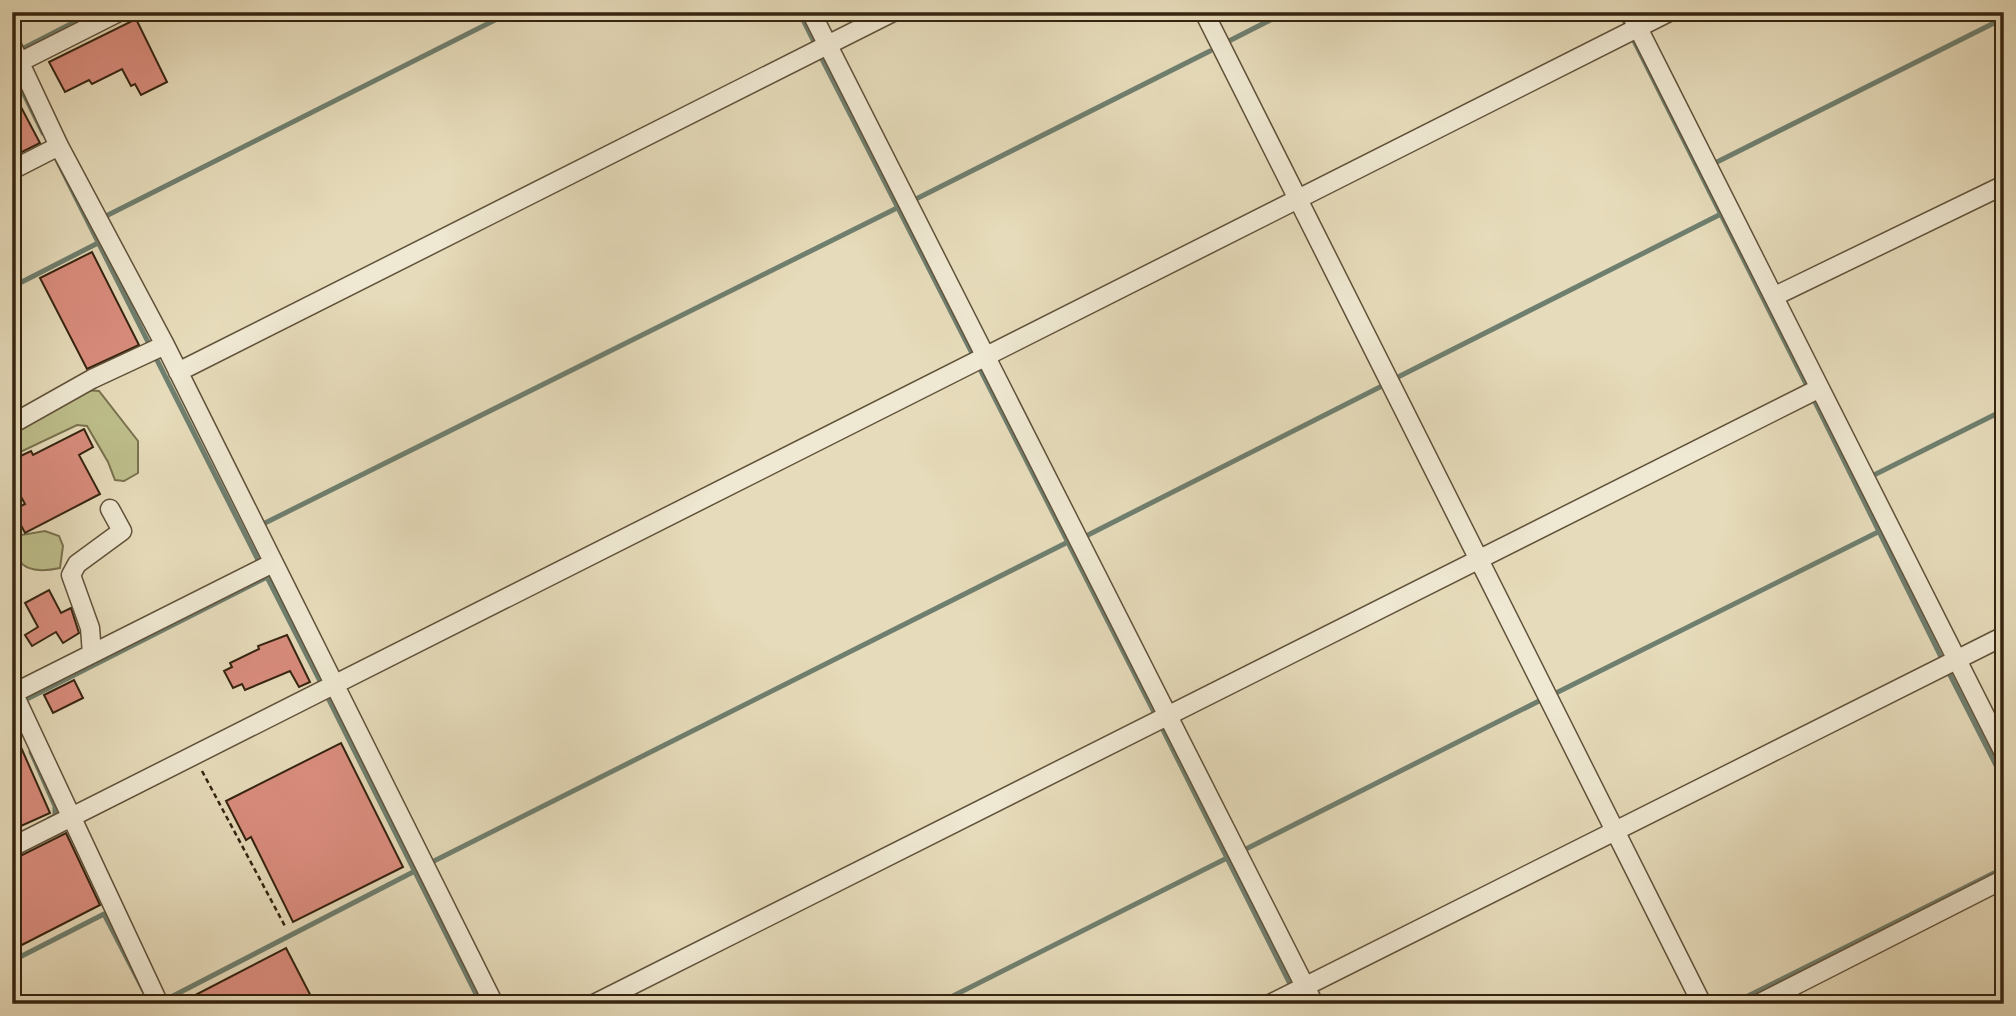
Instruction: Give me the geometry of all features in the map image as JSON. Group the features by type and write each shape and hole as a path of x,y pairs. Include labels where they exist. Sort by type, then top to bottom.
{"street":[{"path":"119,12 16,54 59,146 165,345 494,1004"},
{"path":"811,12 1314,1004"},
{"path":"178,372 893,12"},
{"path":"1204,12 1702,1004"},
{"path":"12,847 1298,199 1634,20 1669,12"},
{"path":"1634,20 2004,753"},
{"path":"12,170 59,146"},
{"path":"1775,296 2004,185"},
{"path":"12,424 92,379 165,345"},
{"path":"594,1004 1818,389"},
{"path":"92,654 90,628 71,575 76,564 122,531 110,509"},
{"path":"156,1003 13,692 273,563"},
{"path":"1270,1004 2004,636"},
{"path":"1758,1004 2004,879"}],"path":[{"path":"194,756 286,928"}],"green space":[{"path":"84,390 99,391 138,441 138,473 124,481 115,480 87,426 77,425 12,456 12,428"},
{"path":"12,516 22,535 45,531 59,536 63,546 60,568 33,569 19,560 13,542"}],"building":[{"path":"136,19 167,82 141,95 135,84 131,86 122,69 92,84 89,80 65,92 49,62"},
{"path":"12,90 40,143 12,157"},
{"path":"92,252 139,345 87,369 40,278"},
{"path":"84,429 93,447 79,455 100,494 25,533 13,510 25,504 12,480 12,460 31,451 33,455"},
{"path":"49,590 61,613 71,608 79,633 63,643 56,632 32,646 25,635 38,627 25,603"},
{"path":"287,635 310,682 299,687 290,671 245,690 242,684 233,688 224,671 232,667 230,663 259,649 258,646"},
{"path":"74,680 83,698 53,713 44,695"},
{"path":"12,727 50,813 12,830"},
{"path":"341,743 403,867 293,922 251,837 246,840 226,801"},
{"path":"66,833 100,905 12,950 12,860"},
{"path":"286,948 315,1004 178,1004"}],"waterway":[{"path":"22,49 94,12"},
{"path":"106,216 511,12"},
{"path":"799,12 814,42"},
{"path":"1229,41 1286,12"},
{"path":"1620,12 1626,24"},
{"path":"1715,163 2004,18"},
{"path":"1633,39 1807,386"},
{"path":"914,200 1210,51"},
{"path":"822,59 973,355"},
{"path":"12,70 43,133"},
{"path":"56,158 150,346"},
{"path":"265,523 901,206"},
{"path":"1398,377 1721,214"},
{"path":"12,287 98,243"},
{"path":"157,360 259,562"},
{"path":"980,369 1155,714"},
{"path":"1084,537 1380,387"},
{"path":"1814,400 1942,659"},
{"path":"1870,477 2004,410"},
{"path":"1558,692 1878,532"},
{"path":"432,862 1068,542"},
{"path":"266,575 321,683"},
{"path":"29,698 267,577"},
{"path":"1947,669 2004,781"},
{"path":"328,698 481,1004"},
{"path":"1242,851 1539,701"},
{"path":"1161,726 1290,984"},
{"path":"31,752 55,806 55,816 49,819"},
{"path":"937,1004 1231,856"},
{"path":"1732,1004 2004,868"},
{"path":"171,997 417,870"},
{"path":"12,961 104,914 144,991"}]}
